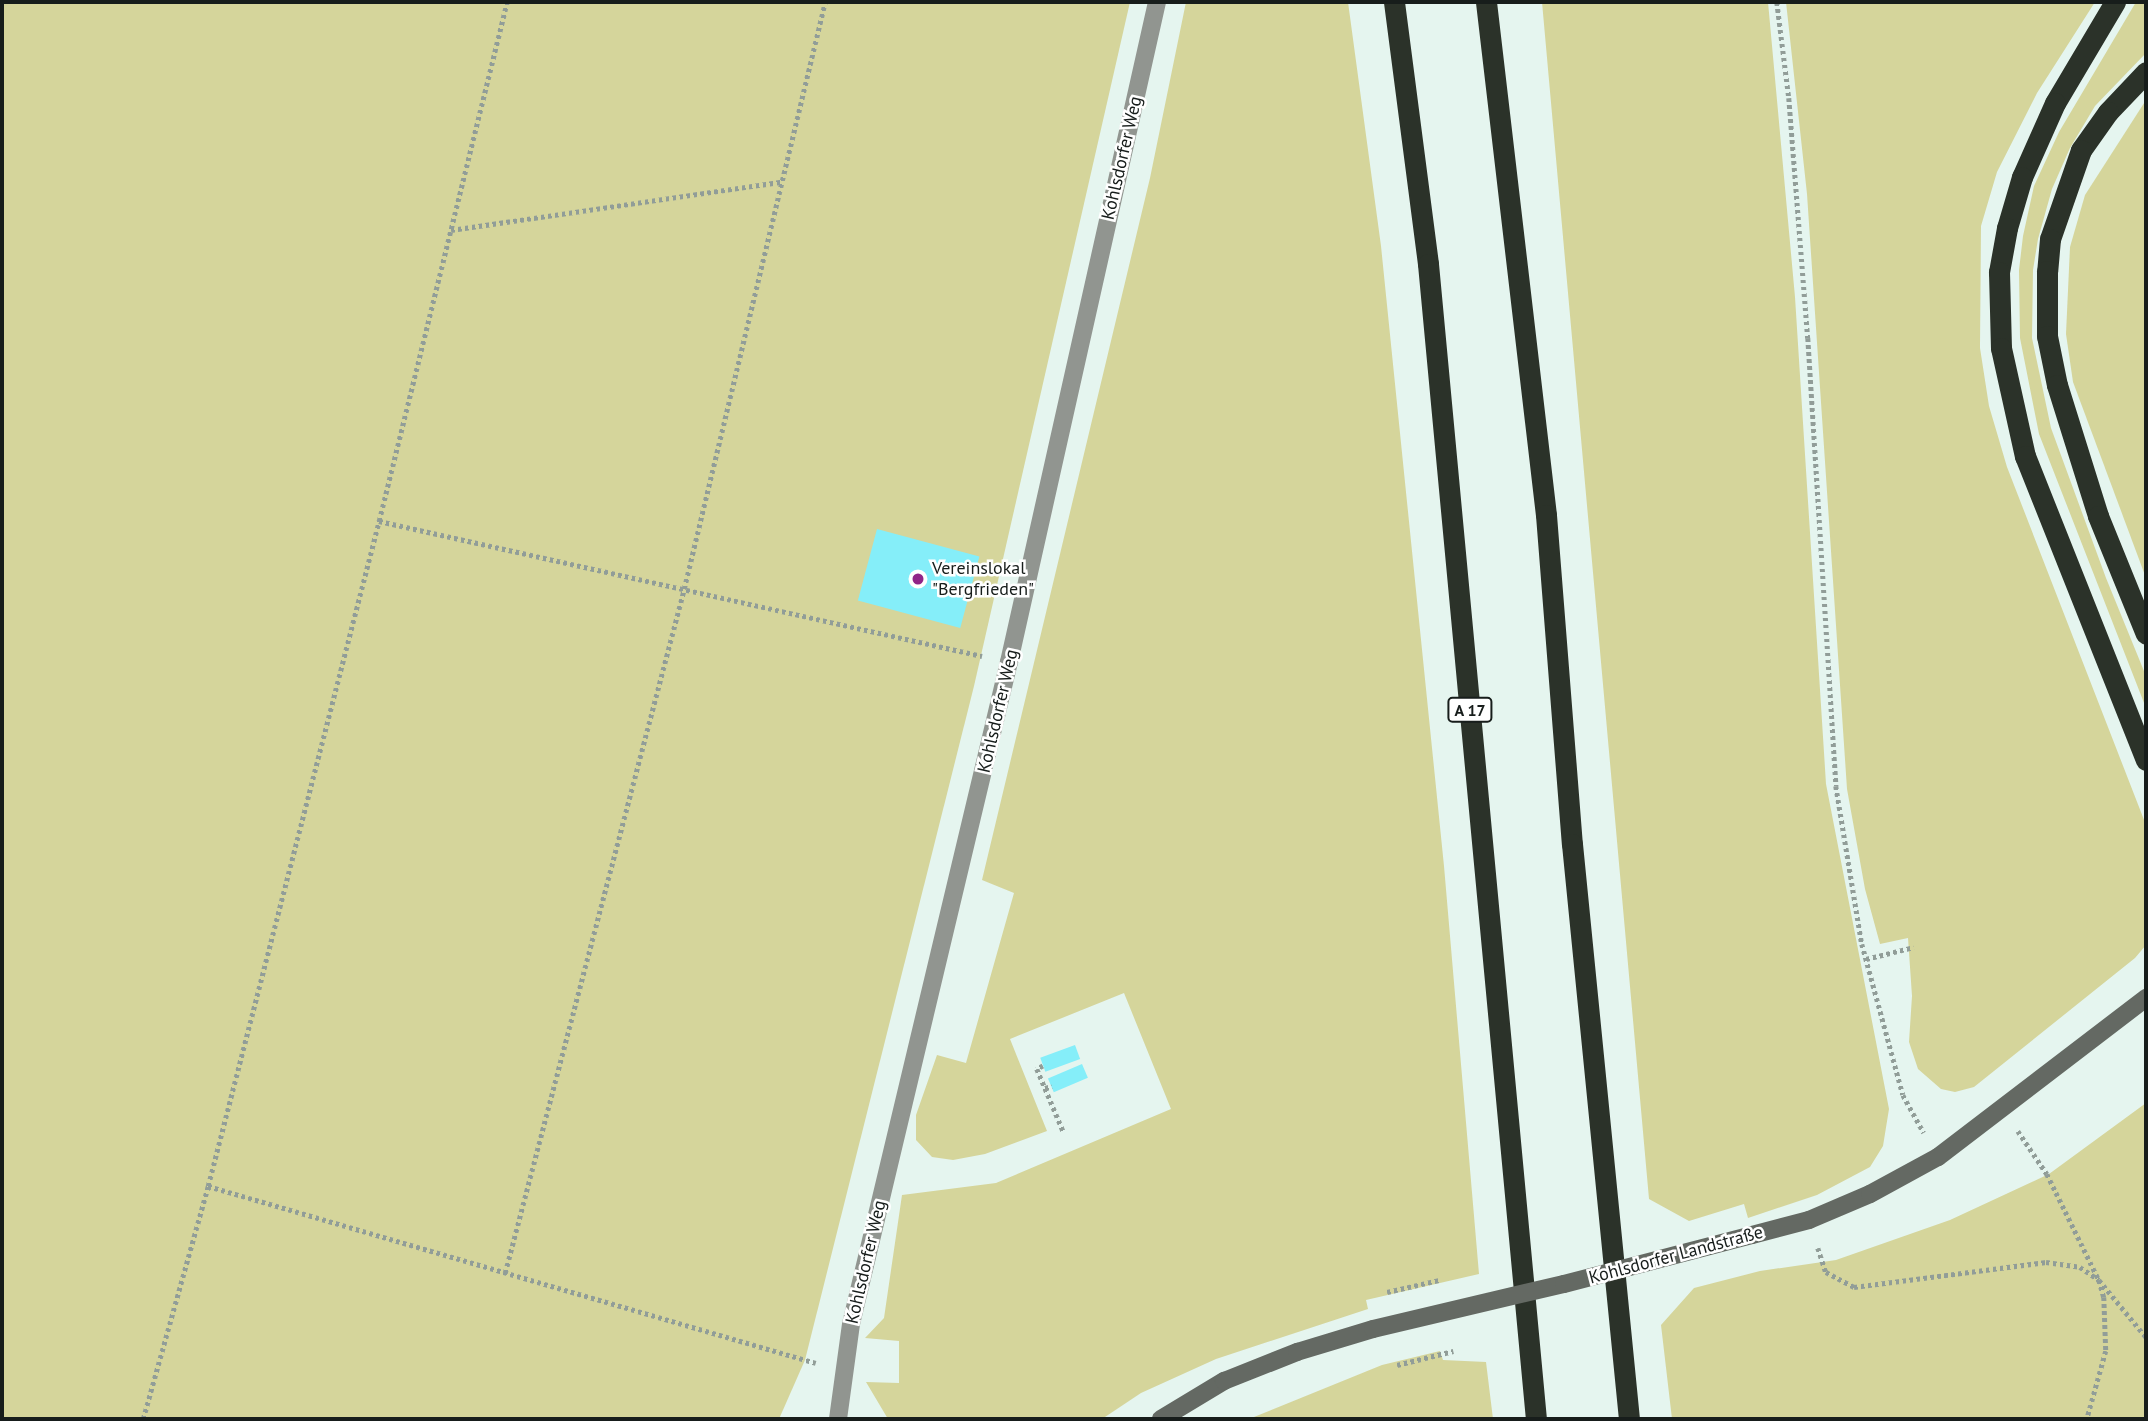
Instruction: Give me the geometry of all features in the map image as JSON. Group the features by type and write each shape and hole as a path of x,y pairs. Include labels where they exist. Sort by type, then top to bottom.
{"highway":[{"name":"A 17","path":"1394,2 1428,264 1536,1419"},
{"path":"1486,2 1546,514 1572,844 1629,1419"},
{"path":"2115,2 2055,103 2022,177 2007,228 1999,272 2001,348 2025,456 2146,760"},
{"path":"2146,72 2108,113 2081,150 2050,239 2047,323 2057,385 2090,490 2146,634"}],"street":[{"name":"Kohlsdorfer Weg","path":"838,1419 851,1324 1009,662 1157,2"},
{"name":"Kohlsdorfer Landstraße","path":"1161,1419 1224,1381 1297,1352 1373,1329 1564,1284 1809,1220 1870,1194 1938,1157 2146,998"}],"path":[{"path":"143,1419 208,1186 379,521 507,2"},
{"path":"505,1273 684,589 825,2"},
{"path":"1777,2 1789,98 1808,338 1836,786 1866,959 1903,1095 1938,1157"},
{"path":"451,230 782,182"},
{"path":"379,521 1009,662"},
{"path":"1866,959 1914,947"},
{"path":"1043,1066 1037,1069 1064,1133"},
{"path":"1045,1088 1052,1086"},
{"path":"2002,1108 2047,1174 2099,1280 2104,1297 2106,1351 2087,1419"},
{"path":"208,1186 844,1372"},
{"path":"1809,1220 1826,1272 1854,1287 2046,1262 2080,1267 2099,1280 2146,1337"},
{"path":"1387,1292 1439,1280"},
{"path":"1397,1365 1453,1351"}],"green space":[{"path":"2,2 1130,2 974,686 805,1360 779,1419 2,1419"},
{"path":"1186,2 1348,2 1381,246 1444,866 1479,1274 1366,1300 1368,1309 1216,1359 1141,1393 1102,1419 888,1419 866,1382 899,1383 899,1341 865,1338 884,1318 902,1195 996,1183 1171,1109 1124,993 1010,1039 1047,1131 985,1154 953,1160 932,1157 916,1140 916,1115 937,1055 966,1063 1014,893 982,880 1150,178"},
{"path":"1542,2 1768,2 1795,297 1826,784 1889,1109 1883,1146 1870,1167 1817,1195 1748,1218 1744,1204 1689,1221 1649,1199"},
{"path":"1786,2 2095,2 2037,93 1997,172 1981,226 1980,348 1989,406 2007,467 2146,825 2146,945 2135,958 1974,1087 1955,1092 1941,1089 1918,1069 1909,1042 1912,996 1908,938 1880,944 1865,889 1847,789 1807,194"},
{"path":"2136,2 2146,2 2146,53 2095,106 2070,148 2052,189 2038,239 2033,270 2032,338 2051,428 2106,578 2146,676 2146,708 2039,434 2020,338 2019,270 2034,186 2059,132"},
{"path":"2146,100 2146,578 2073,382 2066,334 2070,247 2085,195"},
{"path":"2146,1103 2146,1419 1672,1419 1661,1325 1694,1288 1760,1271 1836,1260 1950,1220 2049,1174"},
{"path":"1440,1351 1443,1360 1486,1362 1493,1419 1249,1419 1382,1365"}],"building":[{"name":"Vereinslokal \"Bergfrieden\"","path":"877,529 979,556 960,628 858,600"},
{"path":"1075,1045 1080,1059 1045,1072 1040,1058"},
{"path":"1082,1064 1088,1078 1054,1092 1048,1078"}],"place":[{"name":"Vereinslokal \"Bergfrieden\"","path":"918,579"}]}
